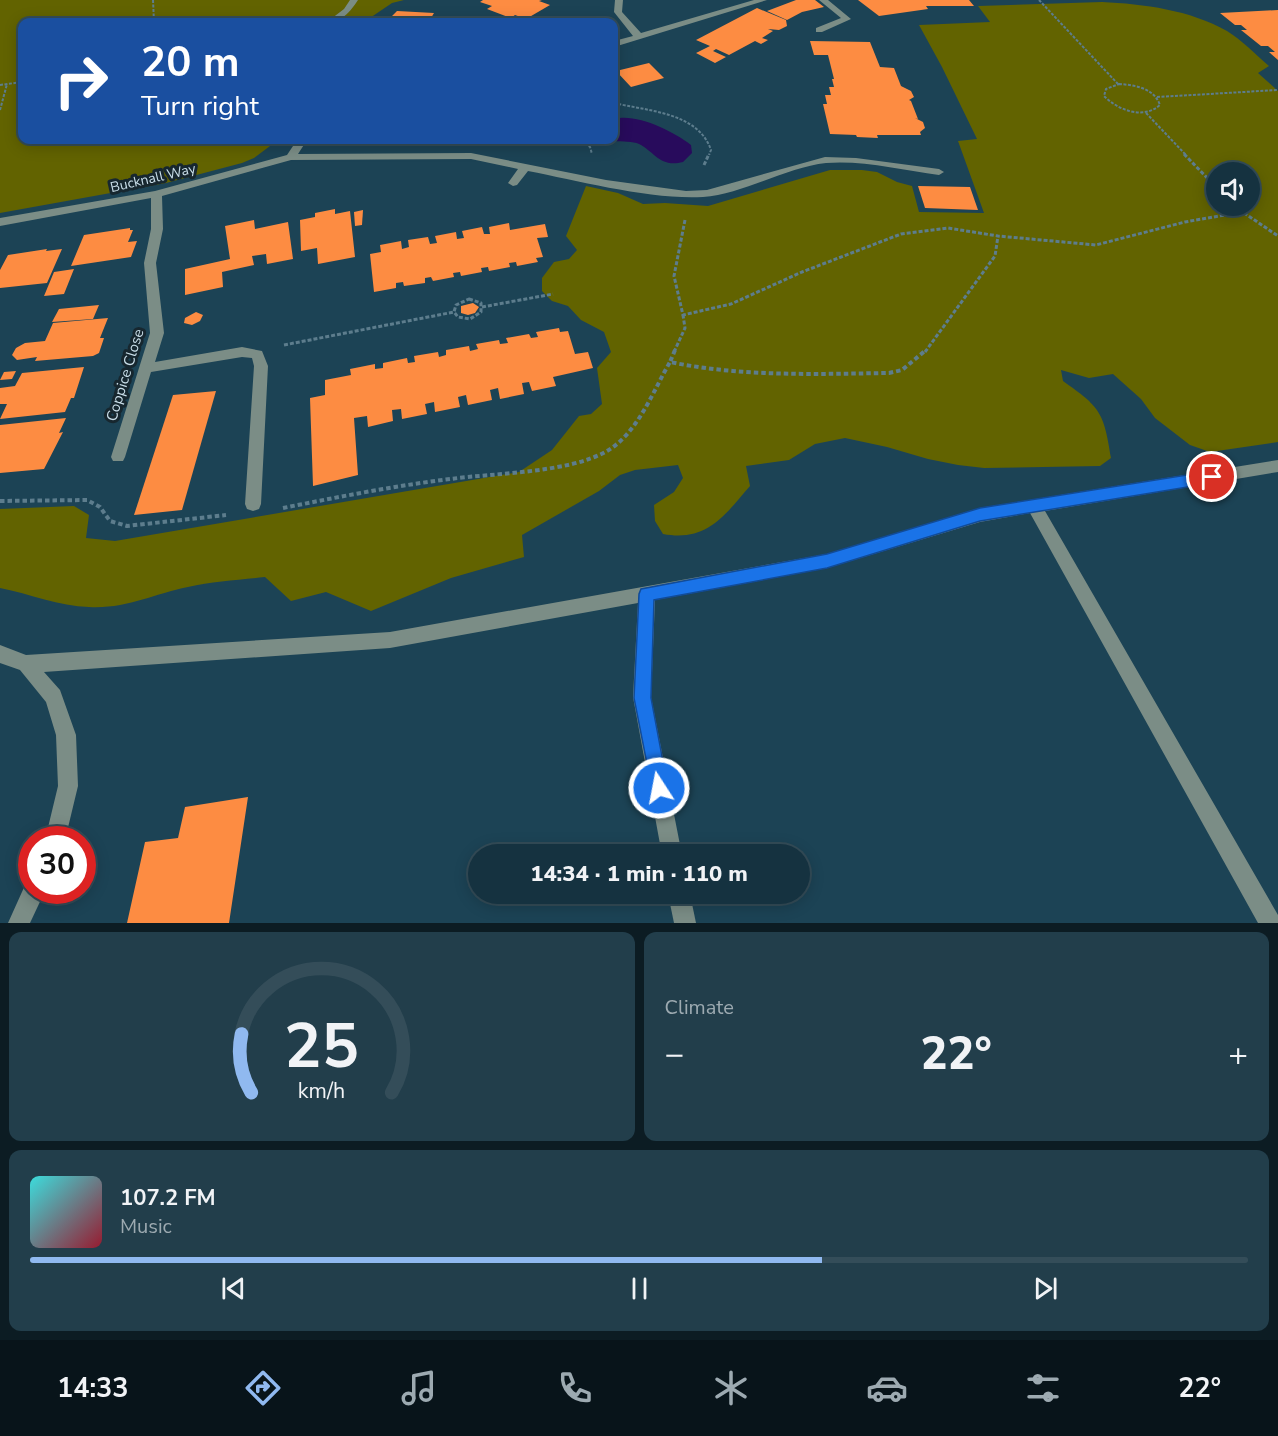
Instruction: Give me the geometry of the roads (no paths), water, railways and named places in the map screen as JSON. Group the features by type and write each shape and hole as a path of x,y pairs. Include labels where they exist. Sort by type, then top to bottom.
{"street":[{"path":"336,18 347,10 354,0"},
{"path":"619,0 618,12 639,37"},
{"path":"618,43 763,0"},
{"path":"819,30 847,19 823,0"},
{"path":"291,157 299,144"},
{"name":"Bucknall Way","path":"0,222 156,194 291,157 455,155 526,166 606,183 686,194 707,193 825,160 856,160 939,172"},
{"path":"513,183 526,166"},
{"name":"Coppice Close","path":"117,457 157,333 150,263 157,229 156,194"},
{"path":"147,368 242,352 250,352 258,356 261,366 253,509"},
{"path":"0,654 27,664 390,640 827,561 980,515 1278,466"},
{"path":"1034,506 1270,923"},
{"path":"647,594 642,698 670,844"},
{"path":"27,664 53,697 66,735 68,786 58,826"},
{"path":"19,923 28,904"},
{"path":"681,904 685,923"}]}
